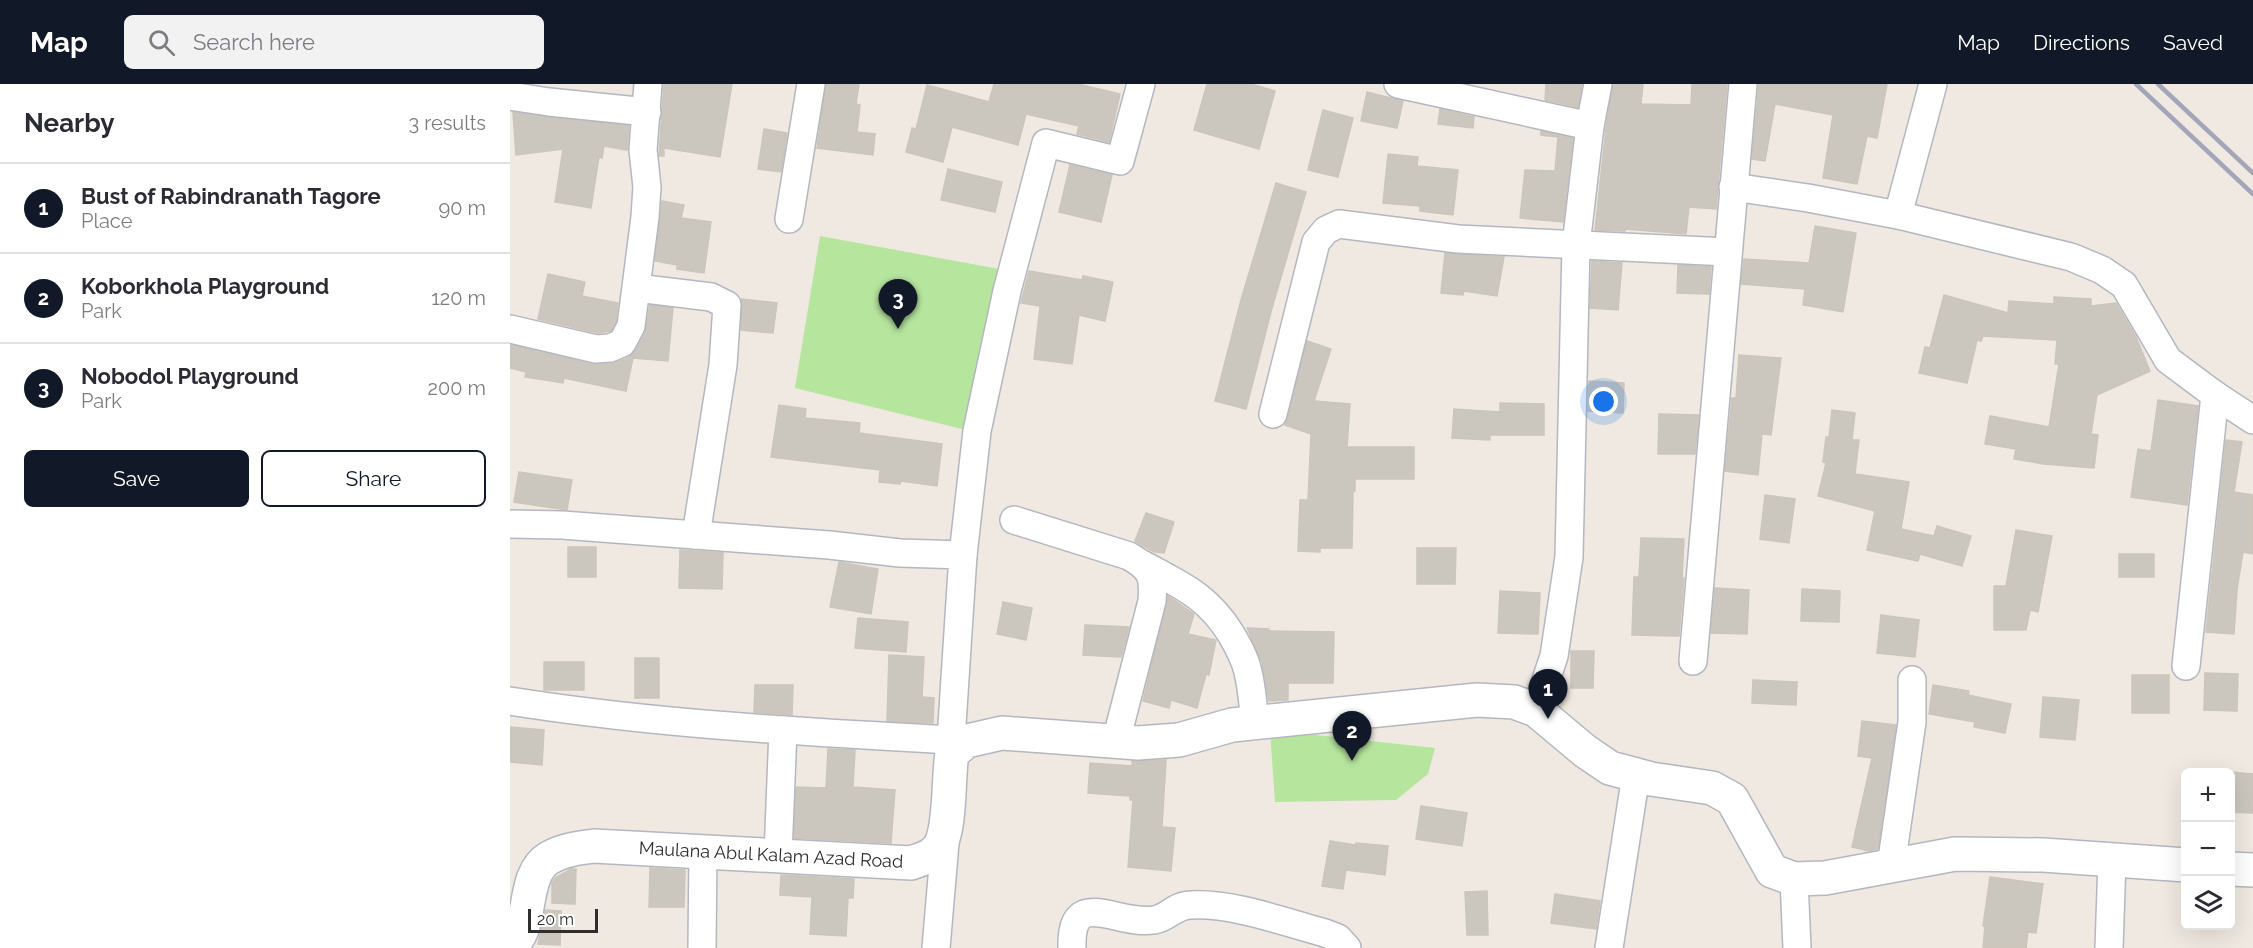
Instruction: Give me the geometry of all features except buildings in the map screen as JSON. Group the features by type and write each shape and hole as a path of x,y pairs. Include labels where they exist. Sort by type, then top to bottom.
{"street":[{"path":"510,329 596,348 610,348 622,343 631,326 637,288 647,187 643,150 648,84"},
{"path":"789,219 812,84"},
{"path":"952,747 963,555 977,431 1007,291 1046,143 1120,161 1141,84"},
{"path":"1398,84 1590,126"},
{"path":"1536,710 1554,656 1569,557 1576,245 1590,126 1598,84"},
{"path":"1693,661 1743,84"},
{"path":"1898,215 1933,84"},
{"path":"510,96 647,112"},
{"path":"1733,187 1898,215 2071,257 2102,270 2124,285 2168,360 2253,420"},
{"path":"1273,414 1316,242 1326,230 1338,224 1458,239 1728,252"},
{"path":"637,288 711,297 727,305 723,365 696,535"},
{"path":"2186,666 2215,395"},
{"path":"1014,520 1129,556 1190,590 1210,605 1224,622 1242,653 1248,671 1255,722"},
{"path":"510,524 696,535 900,553 963,555"},
{"path":"1116,741 1152,602 1153,586 1150,572 1142,564"},
{"path":"1891,866 1911,722 1912,680"},
{"path":"510,701 558,708 952,747 1002,733 1138,743 1179,740 1232,725 1255,722 1477,699 1514,702 1536,710 1585,751 1611,768 1636,776 1712,788 1732,800 1772,871 1794,879 1825,878 1955,854 2043,855 2181,866"},
{"path":"778,855 783,730"},
{"name":"Maulana Abul Kalam Azad Road","path":"521,940 527,900 535,874 546,859 564,850 594,846 911,863 930,856 940,846 946,824 952,747"},
{"path":"1609,948 1636,776"},
{"path":"936,948 946,824"},
{"path":"702,948 703,851"},
{"path":"2109,948 2112,860"},
{"path":"2235,869 2253,870"},
{"path":"1794,879 1797,948"},
{"path":"1072,948 1073,923 1079,915 1090,913 1153,920 1167,916 1176,907 1190,905 1237,910 1325,933 1338,938 1347,948"}],"green space":[{"path":"820,236 1010,271 962,429 795,388"},
{"path":"1270,730 1435,748 1428,774 1396,800 1275,802"}],"railway":[{"path":"2136,84 2253,194"},
{"path":"2158,84 2253,173"}],"place":[{"name":"Nobodol Playground","path":"898,329"},
{"name":"Bust of Rabindranath Tagore","path":"1548,719"},
{"name":"Koborkhola Playground","path":"1352,761"}]}
